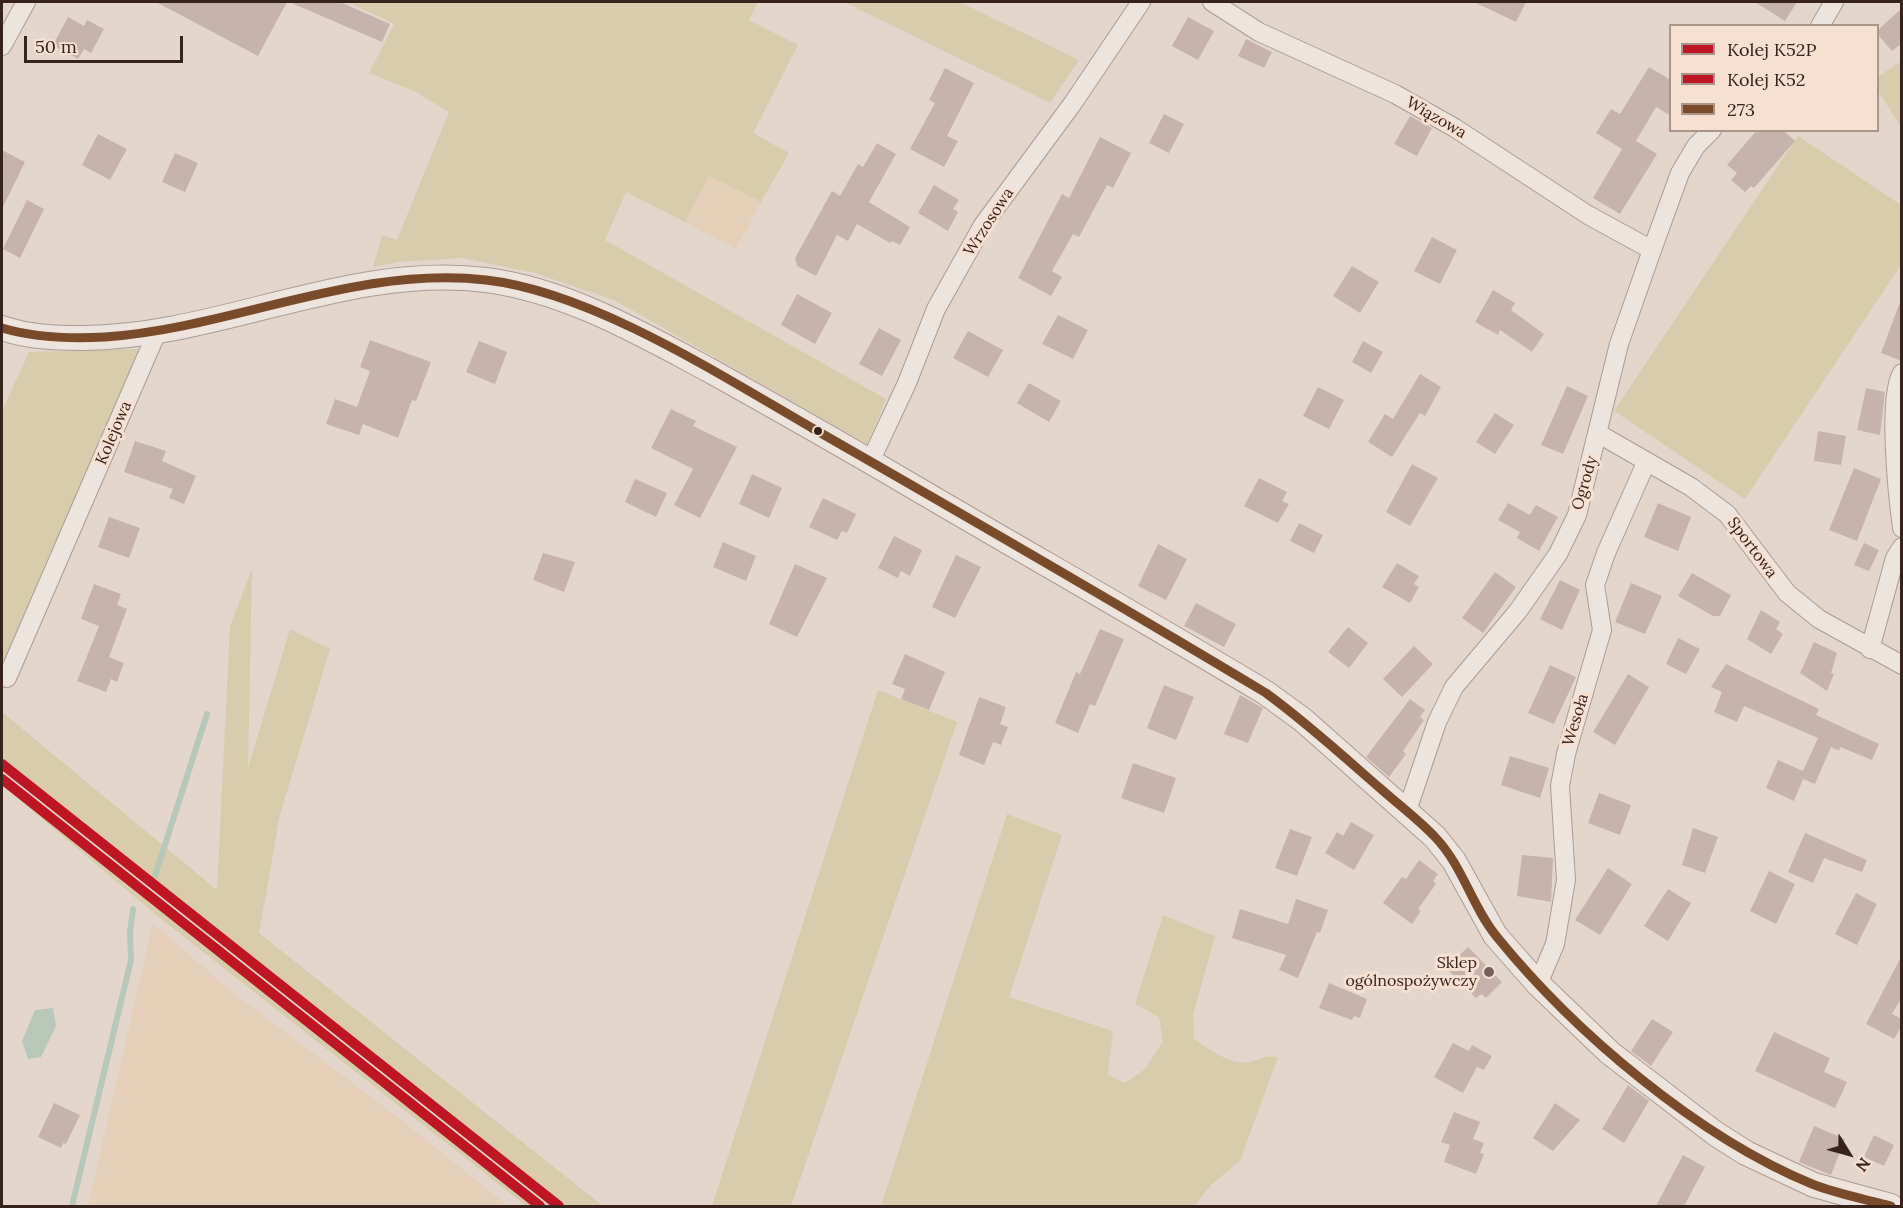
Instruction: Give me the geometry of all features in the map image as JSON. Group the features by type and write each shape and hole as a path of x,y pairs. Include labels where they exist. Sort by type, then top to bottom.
{"street":[{"path":"2,46 26,2"},
{"name":"Wrzosowa","path":"870,462 907,383 936,309 983,225 1073,103 1141,2"},
{"name":"Wiązowa","path":"1212,2 1259,32 1395,94 1445,122 1588,215 1652,250"},
{"path":"1821,24 1834,2"},
{"name":"Ogrody","path":"1407,811 1437,722 1454,687 1518,611 1558,554 1577,515 1599,434 1619,344 1680,173 1696,146 1710,132"},
{"path":"2,328 44,338 102,338 157,332 333,291 406,279 486,280 562,299 614,320 870,462 1266,693 1304,720 1435,837 1454,861 1495,935 1538,984 1623,1064 1746,1153 1814,1185 1891,1206"},
{"name":"Kolejowa","path":"7,678 157,332"},
{"path":"1902,373 1895,398 1897,479 1902,528"},
{"name":"Sportowa","path":"1599,434 1691,487 1727,514 1787,593 1819,619 1902,665"},
{"name":"Wesoła","path":"1538,984 1555,944 1566,880 1560,786 1602,630 1595,585 1606,553 1646,463"},
{"path":"1870,649 1895,558 1902,547"}],"shaded area":[{"path":"347,2 758,2 749,20 798,45 753,133 789,153 761,202 709,176 685,222 626,192 605,240 886,399 867,444 614,300 535,273 462,258 398,262 373,267 382,235 397,240 449,112 414,91 369,73 394,24"},
{"path":"844,2 960,2 1079,60 1050,103"},
{"path":"1901,61 1901,127 1879,93 1879,76"},
{"path":"1798,136 1901,205 1901,265 1745,499 1614,411"},
{"path":"709,176 761,202 736,249 685,222"},
{"path":"139,349 2,672 2,411 29,352"},
{"path":"252,569 248,768 290,629 330,649 280,815 259,933 603,1206 567,1206 2,757 2,712 217,890 230,626"},
{"path":"878,690 957,722 791,1206 712,1206"},
{"path":"2,774 546,1206 526,1206 155,914 2,785"},
{"path":"1007,814 1062,835 1009,997 1113,1031 1108,1075 1125,1083 1144,1070 1163,1041 1159,1017 1135,1004 1163,915 1215,936 1193,1015 1194,1039 1220,1056 1235,1062 1243,1063 1267,1057 1278,1057 1240,1161 1212,1184 1194,1206 881,1206"},
{"path":"153,923 231,991 408,1125 508,1206 88,1206"},
{"path":"53,1008 56,1026 41,1057 28,1059 22,1041 35,1010"}],"building":[{"path":"156,2 287,2 258,56"},
{"path":"289,2 340,2 390,24 382,42"},
{"path":"1474,2 1526,2 1516,22"},
{"path":"1755,2 1797,2 1785,21"},
{"path":"1902,8 1902,43 1892,51 1879,36 1879,29"},
{"path":"68,17 84,26 87,20 104,29 91,53 84,49 78,59 53,45"},
{"path":"1188,17 1214,31 1198,60 1172,46"},
{"path":"1246,39 1272,52 1264,68 1238,56"},
{"path":"1649,67 1669,79 1669,115 1656,107 1636,141 1657,154 1620,214 1593,198 1622,149 1596,133 1611,109 1620,114"},
{"path":"945,68 974,83 947,136 958,141 944,167 910,149 935,103 929,100"},
{"path":"1164,114 1184,124 1169,153 1149,143"},
{"path":"1410,116 1432,128 1417,156 1394,144"},
{"path":"1755,132 1785,132 1795,141 1754,188 1751,186 1745,192 1731,180 1737,173 1727,165"},
{"path":"98,134 127,149 110,180 82,165"},
{"path":"1100,137 1131,153 1113,188 1107,185 1079,237 1073,234 1052,271 1062,277 1051,296 1018,278 1062,194 1069,198"},
{"path":"877,143 896,154 869,202 910,227 900,245 892,241 890,243 857,224 848,241 837,235 816,276 797,266 795,258 832,191 840,196 858,164 863,167"},
{"path":"2,150 25,162 2,209"},
{"path":"175,153 198,163 185,192 162,182"},
{"path":"934,185 959,200 953,209 958,212 948,231 918,213"},
{"path":"27,200 44,209 20,258 3,249"},
{"path":"1432,237 1457,250 1440,284 1414,271"},
{"path":"1352,266 1379,282 1360,313 1333,296"},
{"path":"1493,290 1515,303 1511,310 1544,334 1532,352 1500,330 1498,335 1475,322"},
{"path":"797,294 832,313 815,344 781,325"},
{"path":"1900,302 1902,302 1902,361 1881,353"},
{"path":"1058,315 1088,330 1073,359 1042,344"},
{"path":"879,328 901,340 882,376 859,364"},
{"path":"968,331 1003,350 988,377 953,358"},
{"path":"370,340 431,362 416,401 412,400 398,438 363,424 359,435 326,424 335,399 357,407 370,371 360,367"},
{"path":"479,341 507,352 495,384 466,372"},
{"path":"1363,341 1383,352 1371,373 1352,362"},
{"path":"1420,374 1441,387 1425,416 1420,413 1392,457 1368,442 1385,414 1393,419"},
{"path":"1029,383 1061,401 1049,422 1017,403"},
{"path":"1567,386 1588,396 1563,454 1541,445"},
{"path":"1318,387 1344,400 1329,429 1303,416"},
{"path":"1866,388 1885,392 1880,435 1857,430"},
{"path":"671,409 696,421 693,426 737,447 700,518 674,505 693,469 651,448"},
{"path":"1495,413 1514,425 1495,454 1476,442"},
{"path":"1818,431 1846,436 1841,465 1814,461"},
{"path":"135,441 166,451 162,461 196,476 184,504 169,498 173,489 124,472"},
{"path":"1412,464 1438,478 1410,526 1386,512"},
{"path":"1854,468 1881,479 1857,541 1829,530"},
{"path":"752,474 782,488 769,518 739,504"},
{"path":"1259,478 1287,492 1282,501 1289,504 1278,523 1244,506"},
{"path":"635,479 667,493 656,517 625,502"},
{"path":"823,498 856,514 847,533 842,531 837,540 809,527"},
{"path":"1508,503 1530,515 1536,505 1558,517 1539,551 1517,538 1520,532 1498,520"},
{"path":"1658,503 1691,517 1678,551 1644,537"},
{"path":"109,517 140,528 129,558 98,547"},
{"path":"1299,523 1323,535 1314,553 1290,541"},
{"path":"894,536 922,550 910,576 901,571 898,578 878,568"},
{"path":"723,542 756,556 746,581 713,567"},
{"path":"1864,543 1879,550 1869,571 1854,565"},
{"path":"1158,544 1187,559 1166,600 1138,586"},
{"path":"543,553 575,562 564,592 533,580"},
{"path":"956,555 981,567 955,618 932,607"},
{"path":"1397,563 1419,576 1414,584 1419,587 1410,603 1382,587"},
{"path":"795,564 827,578 797,637 769,624"},
{"path":"1495,572 1516,587 1483,633 1462,618"},
{"path":"1692,573 1731,595 1720,616 1713,616 1678,596"},
{"path":"1560,580 1580,590 1562,630 1540,619"},
{"path":"1631,583 1662,596 1645,634 1615,622"},
{"path":"94,584 121,594 117,605 127,609 109,657 124,663 117,682 111,679 106,692 77,681 99,626 81,619"},
{"path":"1196,603 1236,624 1224,647 1184,626"},
{"path":"1761,610 1780,622 1776,629 1783,634 1771,654 1747,639"},
{"path":"1348,627 1368,643 1349,668 1328,652"},
{"path":"1100,629 1124,639 1095,706 1090,704 1078,733 1055,723 1076,672 1080,674"},
{"path":"1678,638 1700,649 1686,674 1666,664"},
{"path":"1814,642 1837,653 1831,673 1834,674 1827,691 1800,673"},
{"path":"1414,646 1433,664 1402,697 1383,679"},
{"path":"905,654 945,672 929,710 901,699 905,689 892,684"},
{"path":"1726,664 1819,709 1816,715 1879,744 1872,760 1840,747 1839,751 1831,747 1815,784 1803,779 1794,801 1766,788 1778,760 1803,771 1818,738 1744,706 1737,722 1714,712 1722,692 1711,687"},
{"path":"1550,665 1576,677 1554,724 1528,713"},
{"path":"1628,674 1649,687 1615,745 1593,732"},
{"path":"1164,685 1194,697 1176,740 1147,728"},
{"path":"1240,695 1263,708 1248,743 1224,734"},
{"path":"979,697 1006,707 1000,724 1008,727 1001,745 993,742 984,765 959,755"},
{"path":"1410,699 1425,710 1420,717 1424,720 1403,751 1406,754 1389,777 1366,757"},
{"path":"1510,756 1549,768 1540,798 1501,785"},
{"path":"1133,763 1176,778 1164,813 1121,798"},
{"path":"1599,793 1631,805 1620,835 1588,823"},
{"path":"1351,822 1374,835 1354,870 1325,853 1337,832 1343,836"},
{"path":"1693,828 1718,837 1705,873 1682,865"},
{"path":"1290,829 1312,837 1297,876 1275,868"},
{"path":"1805,833 1867,860 1862,872 1824,858 1813,883 1788,872"},
{"path":"1522,855 1553,858 1551,902 1517,896"},
{"path":"1419,860 1438,874 1433,881 1436,884 1418,909 1421,911 1412,924 1383,903 1402,877 1406,879"},
{"path":"1608,868 1632,884 1600,935 1575,920"},
{"path":"1769,871 1795,884 1776,924 1750,911"},
{"path":"1668,889 1691,903 1668,941 1644,926"},
{"path":"1856,893 1877,904 1857,945 1835,934"},
{"path":"1296,899 1328,910 1320,933 1317,932 1298,978 1279,970 1286,955 1232,938 1240,909 1288,924"},
{"path":"1468,947 1502,982 1486,998 1481,994 1476,998 1446,968"},
{"path":"1902,955 1902,997 1892,1014 1902,1019 1902,1025 1894,1039 1866,1024"},
{"path":"1329,983 1367,999 1360,1018 1354,1016 1352,1020 1319,1008"},
{"path":"1652,1019 1673,1032 1651,1066 1631,1051"},
{"path":"1774,1032 1830,1058 1824,1072 1847,1082 1835,1108 1755,1071"},
{"path":"1453,1043 1469,1051 1472,1045 1492,1056 1484,1070 1477,1067 1463,1093 1434,1077"},
{"path":"1628,1085 1649,1101 1624,1143 1602,1129"},
{"path":"54,1103 80,1115 66,1144 63,1143 61,1148 38,1137"},
{"path":"1555,1103 1580,1120 1553,1151 1533,1138"},
{"path":"1454,1112 1480,1122 1473,1139 1484,1143 1480,1153 1484,1154 1476,1174 1444,1162 1450,1145 1441,1142"},
{"path":"1814,1126 1845,1139 1831,1175 1799,1162"},
{"path":"1874,1135 1894,1145 1884,1166 1864,1157"},
{"path":"1683,1155 1705,1167 1684,1206 1656,1206"}],"waterway":[{"path":"155,876 207,714"},
{"path":"72,1206 131,960 130,932 133,909"}],"rail line":[{"name":"K52P","path":"2,764 559,1206"},
{"name":"K52","path":"2,779 540,1206"}],"transit line":[{"name":"273","path":"2,328 53,337 105,337 200,322 342,289 390,281 438,278 486,280 527,288 569,301 611,318 737,384 1266,693 1325,740 1435,837 1445,848 1497,937 1563,1009 1641,1079 1683,1111 1769,1164 1822,1188 1891,1206"}],"place":[{"name":"Sklep ogólnospożywczy","path":"1489,972"}]}
